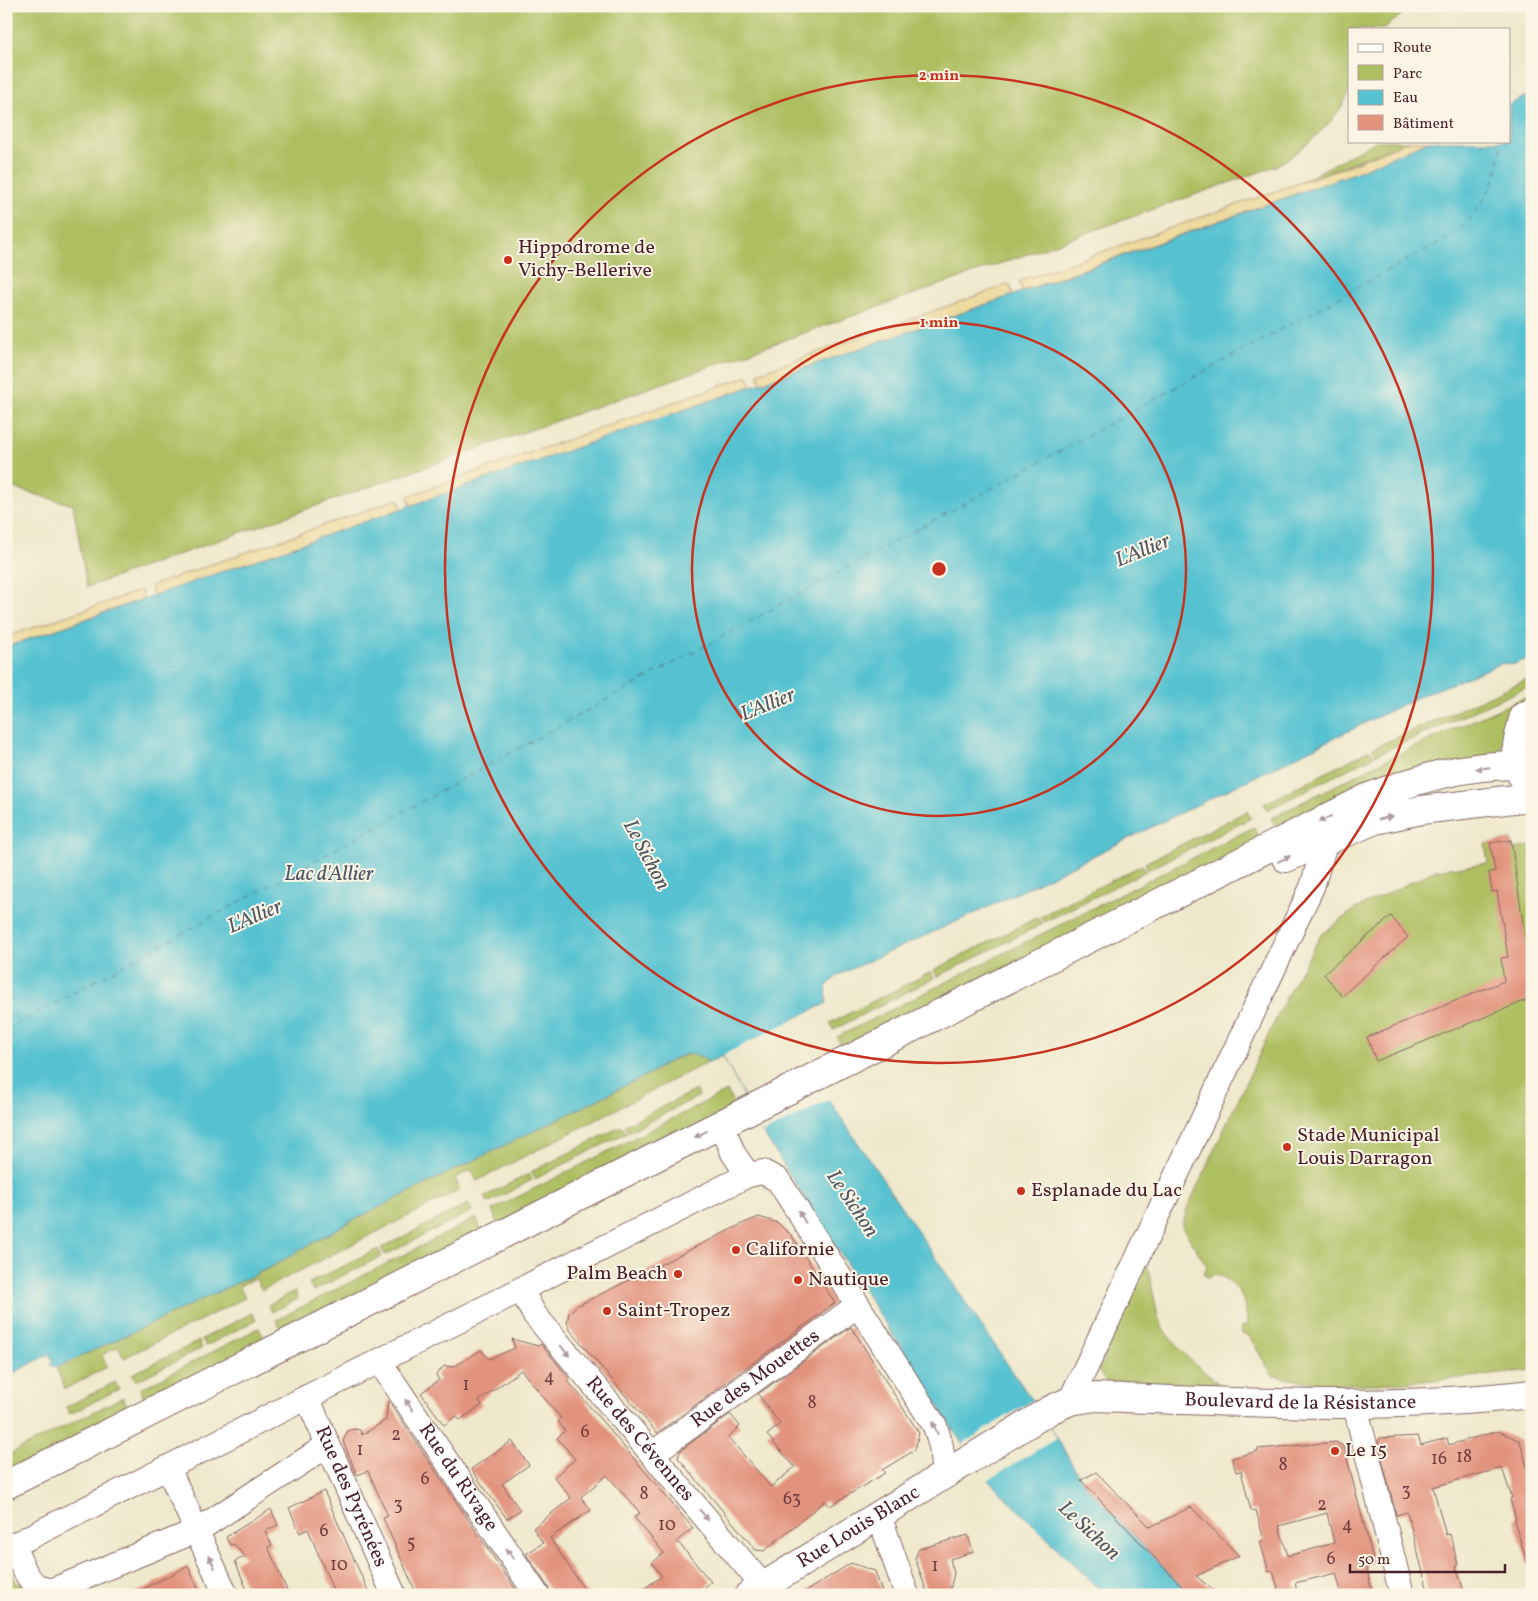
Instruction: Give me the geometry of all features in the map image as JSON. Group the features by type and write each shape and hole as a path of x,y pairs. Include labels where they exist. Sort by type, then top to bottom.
{"main road":[{"path":"6,1485 749,1119 1369,797 1417,779 1463,770 1523,765"},
{"path":"846,1070 1323,841 1384,818 1421,810 1532,797"},
{"path":"6,1504 728,1140 749,1119"},
{"name":"Boulevard de la Résistance","path":"1060,1406 1096,1397 1355,1405 1531,1396"},
{"name":"Rue Louis Blanc","path":"756,1590 1060,1406"}],"street":[{"path":"1532,710 1522,715 1513,756 1523,765 1522,782 1532,790"},
{"path":"1060,1406 1312,887 1324,847 1323,841"},
{"path":"728,1140 748,1175"},
{"path":"328,1445 198,1530 53,1590 44,1591 31,1583 10,1547 748,1175 763,1172 778,1180 935,1426 941,1446 944,1476"},
{"name":"Rue des Cévennes","path":"521,1290 534,1314 652,1454 756,1590"},
{"name":"Rue des Mouettes","path":"652,1454 858,1306"},
{"name":"Rue du Rivage","path":"379,1361 537,1595"},
{"name":"Rue des Pyrénées","path":"307,1397 394,1595"},
{"path":"1355,1405 1402,1595"},
{"path":"168,1468 198,1530 226,1595"},
{"path":"879,1515 907,1595"}],"green space":[{"name":"Hippodrome de Vichy-Bellerive","path":"6,6 1413,6 1384,28 1348,28 1348,92 1345,100 1319,133 1276,166 87,587 73,505 6,486"},
{"path":"1374,142 1405,142 1299,183"},
{"path":"1532,677 1532,685 1376,755 1373,748"},
{"path":"1532,694 1532,701 1512,716 1500,751 1493,757 1280,835 1271,818 1394,756"},
{"path":"1370,750 1374,756 1267,810 1264,804"},
{"path":"1247,811 1251,818 1148,870 1145,863"},
{"path":"1254,827 1263,844 846,1055 837,1037"},
{"name":"Stade Municipal Louis Darragon","path":"1511,840 1513,849 1532,846 1532,1370 1416,1382 1375,1384 1333,1384 1272,1375 1249,1336 1242,1334 1241,1327 1247,1325 1245,1308 1236,1287 1215,1274 1209,1277 1204,1275 1207,1266 1182,1227 1188,1206 1288,993 1321,935 1355,909 1436,870 1488,863 1485,844"},
{"path":"1142,865 1146,871 1044,922 1041,916"},
{"path":"1038,917 1042,924 937,977 934,970"},
{"path":"931,972 934,978 833,1030 830,1023"},
{"path":"694,1053 702,1056 708,1062 477,1181 471,1170 455,1178 460,1190 262,1290 255,1278 239,1286 245,1298 124,1358 118,1347 102,1355 107,1367 65,1389 56,1368 273,1266 347,1223 651,1073 672,1060"},
{"path":"696,1090 699,1096 628,1132 625,1125"},
{"path":"727,1091 736,1110 501,1229 492,1210"},
{"path":"622,1126 626,1133 535,1179 531,1172"},
{"path":"529,1174 532,1180 488,1203 485,1196"},
{"path":"468,1204 472,1211 385,1255 381,1248"},
{"path":"476,1218 485,1237 286,1338 276,1320"},
{"path":"378,1249 382,1256 313,1291 309,1283"},
{"path":"1147,1262 1158,1317 1164,1331 1189,1359 1229,1392 1113,1391 1098,1371"},
{"path":"295,1291 298,1299 272,1312 268,1305"},
{"path":"252,1313 256,1320 206,1346 202,1339"},
{"path":"259,1328 268,1346 149,1407 140,1389"},
{"path":"199,1341 202,1348 136,1381 132,1374"},
{"path":"115,1382 119,1389 70,1414 66,1407"},
{"path":"123,1397 132,1415 6,1479 6,1456"},
{"path":"13,1575 17,1585 22,1582 32,1595 6,1595 6,1578"}],"sand":[{"path":"1406,142 1427,142 1352,174 1022,291 1019,281 1350,165"},
{"path":"1010,284 1013,295 761,383 758,373"},
{"path":"748,376 752,386 411,506 408,496"},
{"path":"398,499 402,509 154,596 150,586"},
{"path":"141,590 144,599 6,647 6,637"}],"water":[{"name":"Lac d'Allier","path":"1532,93 1532,657 1511,665 1503,663 1418,697 980,911 838,975 826,987 827,1003 790,1021 829,1100 1056,1436 1081,1480 1190,1595 1105,1595 981,1473 763,1133 723,1056 708,1062 694,1055 687,1055 672,1060 651,1073 347,1223 273,1266 56,1368 50,1365 53,1361 49,1354 6,1377 6,647 1013,295 1352,174 1427,142 1510,142 1510,104"}],"pier":[{"path":"809,1012 810,1014 794,1022 831,1099 763,1133 723,1055"},
{"path":"1033,1400 1057,1438 986,1481 962,1444"}],"building":[{"path":"1511,840 1530,971 1532,970 1532,998 1376,1061 1367,1037 1504,981 1501,958 1508,957 1497,891 1492,892 1489,872 1495,871 1490,843"},
{"path":"1391,916 1408,937 1342,996 1324,974"},
{"path":"759,1217 778,1223 792,1236 835,1303 657,1433 570,1330 567,1322 569,1313 575,1307"},
{"path":"851,1327 919,1433 915,1450 882,1470 885,1473 830,1506 825,1501 764,1551 756,1550 678,1458 680,1451 730,1414 740,1426 728,1437 771,1487 795,1467 767,1435 780,1424 758,1394"},
{"path":"512,1339 538,1346 541,1344 569,1378 567,1380 693,1528 677,1541 711,1582 695,1595 635,1595 662,1576 652,1563 664,1553 634,1517 640,1513 607,1475 581,1497 591,1510 550,1538 588,1595 551,1595 548,1587 526,1554 543,1543 533,1528 571,1498 554,1477 575,1459 557,1438 565,1431 558,1421 561,1418 521,1370 479,1401 482,1405 460,1420 456,1416 444,1425 421,1393 439,1380 436,1375 444,1366 453,1367 481,1350 489,1359 515,1348"},
{"path":"388,1400 520,1595 483,1595 487,1591 482,1595 417,1595 383,1518 388,1516 368,1471 357,1475 343,1441 348,1431 360,1430 362,1435 386,1420"},
{"path":"1498,1431 1520,1441 1532,1485 1532,1564 1528,1565 1514,1520 1516,1519 1510,1499 1512,1498 1502,1468 1433,1487 1446,1535 1450,1534 1458,1565 1456,1566 1465,1595 1429,1595 1407,1512 1396,1515 1378,1442 1380,1438 1418,1436 1421,1445 1447,1438 1449,1445"},
{"path":"512,1441 529,1465 502,1484 520,1510 507,1519 471,1469"},
{"path":"1336,1442 1344,1447 1374,1563 1366,1565 1373,1595 1342,1595 1336,1573 1295,1583 1298,1595 1280,1595 1273,1571 1269,1572 1260,1542 1264,1540 1256,1510 1251,1511 1241,1471 1236,1472 1232,1458 1258,1451 1257,1449","holes":["1327,1513 1334,1543 1288,1556 1279,1526"]},
{"path":"1096,1472 1150,1527 1191,1507 1239,1556 1196,1576 1219,1595 1190,1595 1081,1480"},
{"path":"324,1491 370,1595 335,1595 308,1529 300,1533 289,1508"},
{"path":"271,1509 278,1525 265,1531 272,1545 268,1547 289,1595 249,1595 235,1561 245,1557 234,1544 230,1545 226,1537"},
{"path":"968,1535 973,1552 950,1559 954,1573 949,1595 928,1595 915,1558 919,1549"},
{"path":"851,1563 875,1571 883,1595 800,1595"},
{"path":"188,1566 201,1595 131,1595 175,1573"}],"ferry route":[{"path":"6,1030 1453,235 1464,225 1488,193 1497,169 1502,142"}],"place":[{"name":"Hippodrome de Vichy-Bellerive","path":"508,260"},
{"name":"Stade Municipal Louis Darragon","path":"1287,1147"},
{"name":"Esplanade du Lac","path":"1021,1191"},
{"name":"Californie","path":"736,1250"},
{"name":"Palm Beach","path":"678,1274"},
{"name":"Nautique","path":"798,1280"},
{"name":"Saint-Tropez","path":"607,1311"},
{"name":"Le 15","path":"1335,1451"}],"water label":[{"name":"L'Allier","path":"1143,551"},
{"name":"L'Allier","path":"768,705"},
{"name":"Le Sichon","path":"646,855"},
{"name":"L'Allier","path":"255,917"},
{"name":"Le Sichon","path":"852,1204"},
{"name":"Le Sichon","path":"1089,1531"}]}
